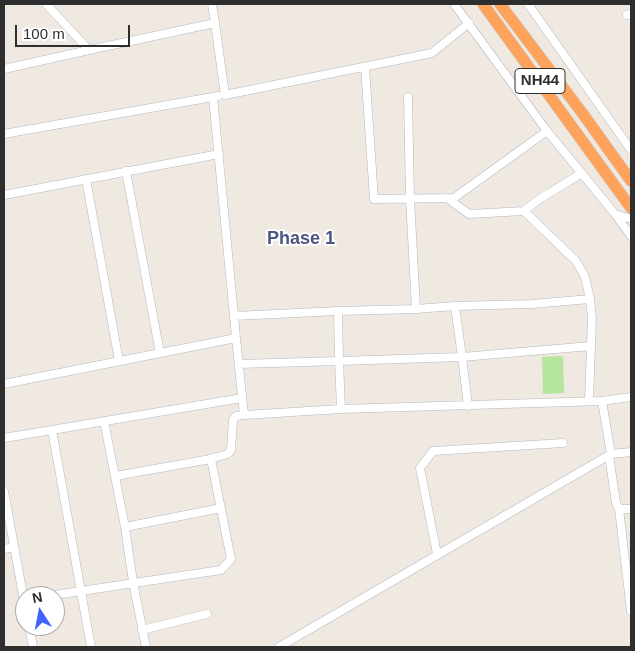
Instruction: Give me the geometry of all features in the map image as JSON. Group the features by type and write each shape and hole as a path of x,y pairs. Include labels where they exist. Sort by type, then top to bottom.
{"highway":[{"name":"NH44","path":"483,4 631,208"},
{"name":"NH44","path":"500,4 631,181"}],"street":[{"path":"46,4 89,50"},
{"path":"212,4 225,95"},
{"path":"454,4 548,131 631,236"},
{"path":"528,4 631,150"},
{"path":"4,69 215,23"},
{"path":"4,134 225,95 432,53 468,23"},
{"path":"365,67 374,199 454,198 548,131"},
{"path":"213,97 244,415"},
{"path":"408,97 410,198 416,309"},
{"path":"4,195 219,154"},
{"path":"126,171 160,353"},
{"path":"447,198 469,214 524,211 582,172"},
{"path":"86,179 119,361"},
{"path":"524,211 576,261 585,277 590,299 589,401"},
{"path":"615,214 631,219"},
{"path":"234,316 532,304 590,299"},
{"path":"455,306 468,406"},
{"path":"338,311 341,409"},
{"path":"4,384 236,338"},
{"path":"239,364 339,362 462,356 591,346"},
{"path":"115,476 228,454 233,420 236,416 341,409 602,401 631,396"},
{"path":"4,438 242,398"},
{"path":"602,401 616,503 619,509 631,611"},
{"path":"104,422 146,647"},
{"path":"52,430 91,647"},
{"path":"437,554 420,468 433,451 563,443"},
{"path":"279,647 610,455 631,452"},
{"path":"65,594 133,582 222,570 231,559 211,459 209,459"},
{"path":"4,491 22,586"},
{"path":"125,527 221,508"},
{"path":"619,509 631,509"},
{"path":"4,550 14,547"},
{"path":"142,630 207,614"}],"green space":[{"path":"563,356 564,393 543,394 542,357"}],"district":[{"name":"Phase 1","path":"301,239"}]}
